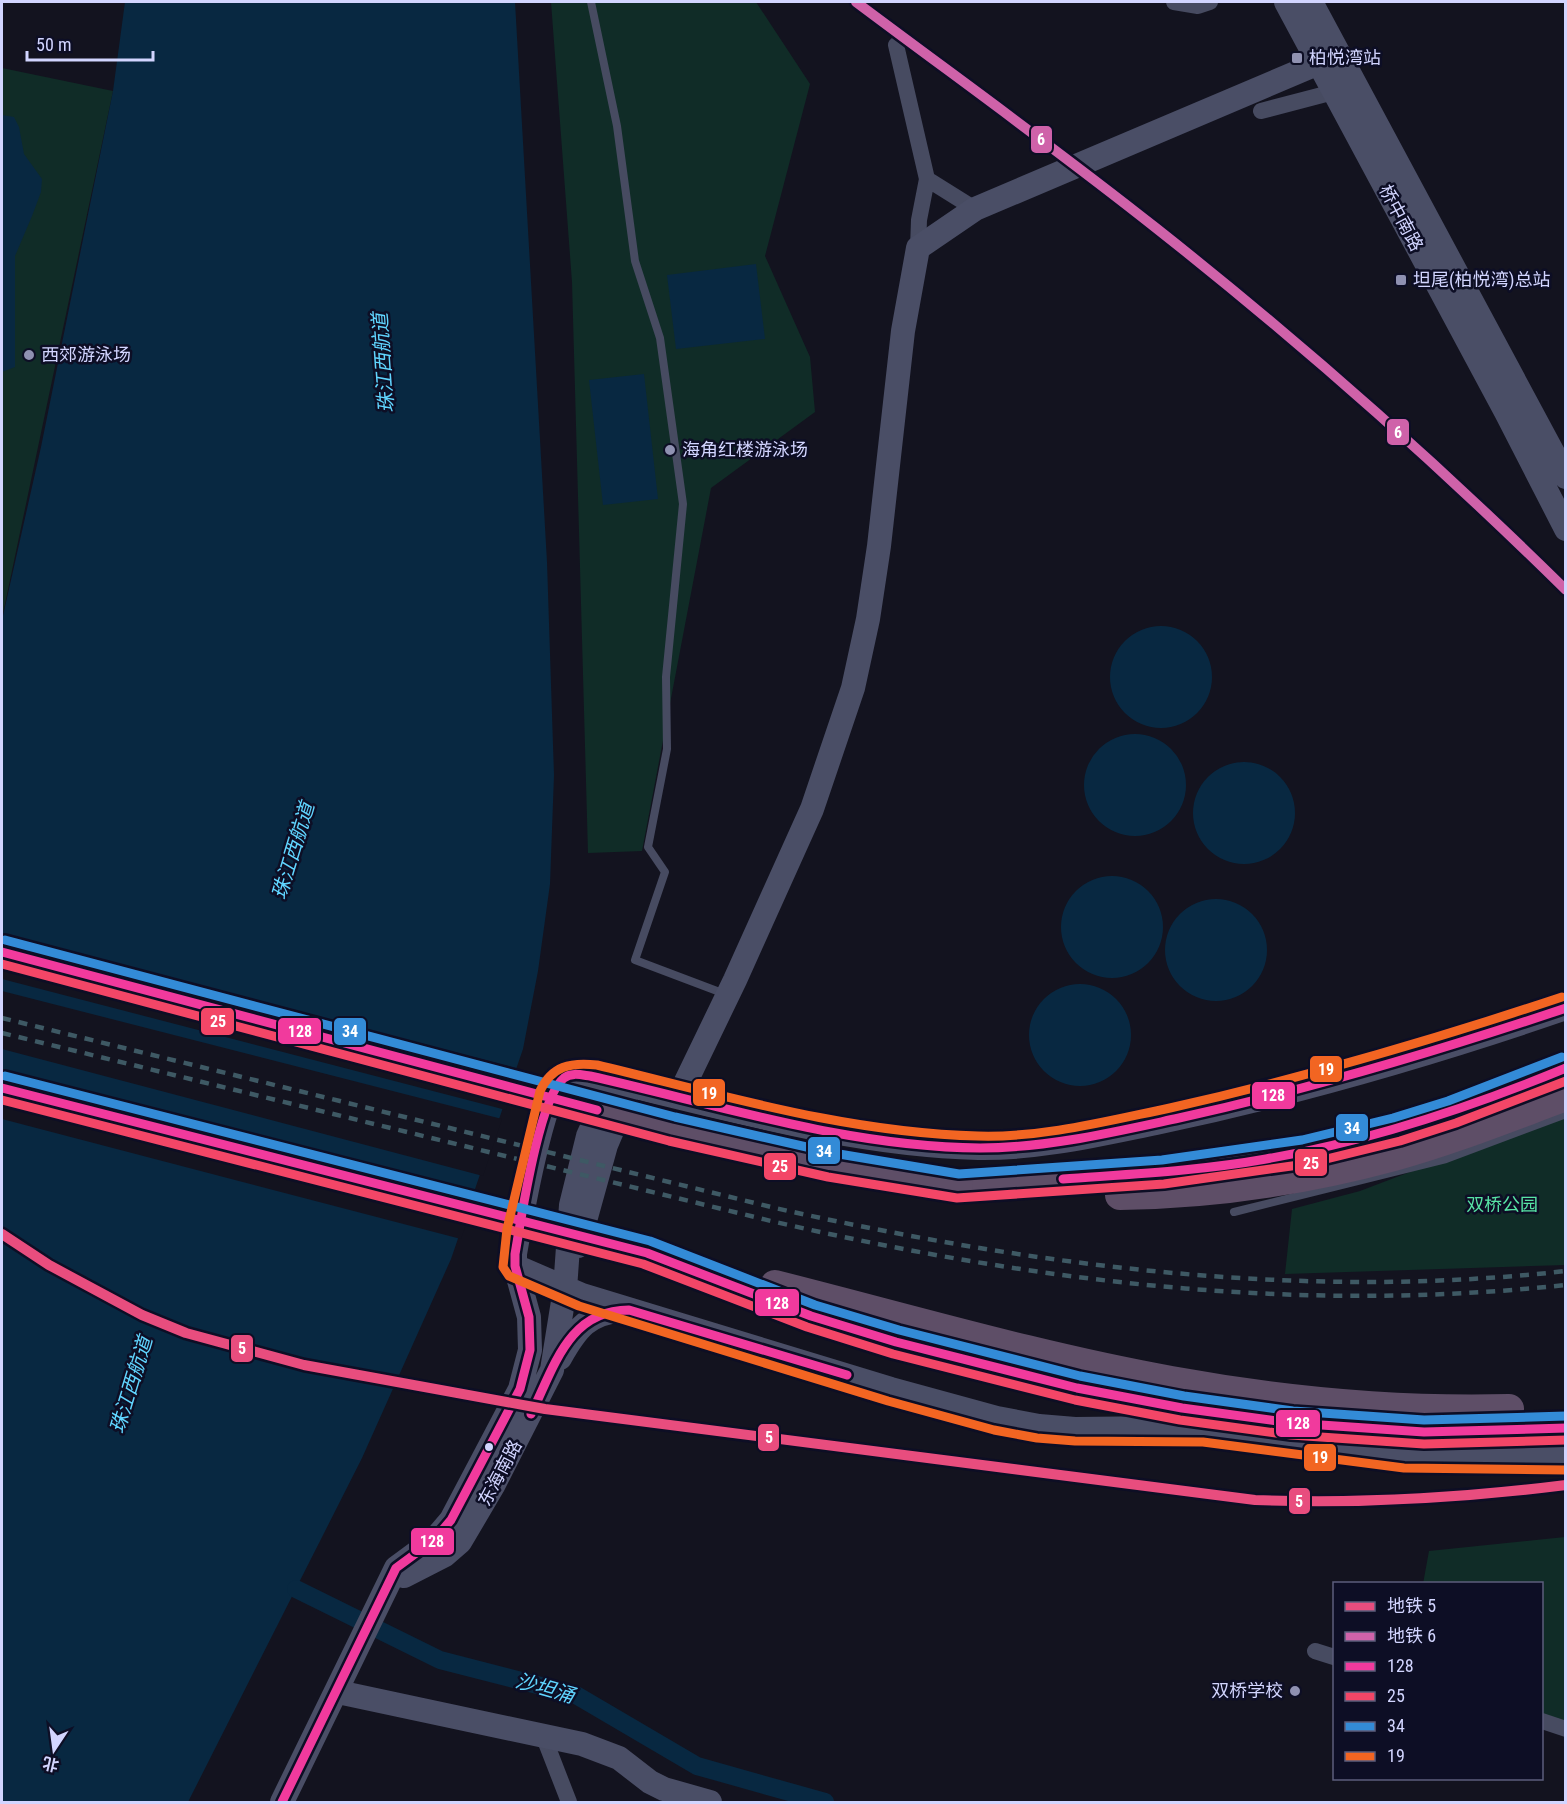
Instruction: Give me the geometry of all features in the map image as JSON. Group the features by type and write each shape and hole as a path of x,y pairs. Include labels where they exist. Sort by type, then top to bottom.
{"highway":[{"path":"2,952 672,1129 831,1165 958,1186 1089,1195 1183,1193 1235,1187 1329,1171 1394,1156 1566,1096"},
{"path":"958,1186 1163,1172 1304,1152 1407,1127 1534,1082 1566,1068"},
{"path":"2,1088 647,1253 1170,1381 1286,1398 1402,1407 1470,1410 1566,1407"},
{"path":"647,1253 811,1316 896,1342 1005,1371 1097,1392 1182,1408 1292,1423 1424,1432 1566,1428"}],"street":[{"path":"1174,2 1198,6 1210,2"},
{"name":"桥中南路","path":"1286,2 1319,63 1346,89 1448,261 1566,477"},
{"name":"桥中南路","path":"1311,2 1346,89 1566,529"},
{"path":"679,1096 728,995 812,809 853,688 868,619 879,546 903,331 927,180 896,45"},
{"path":"918,248 975,209 1319,63"},
{"path":"1261,111 1346,89"},
{"path":"927,180 975,209"},
{"name":"东海南路","path":"282,1803 338,1692 396,1568 434,1540 451,1520 520,1389 530,1350 529,1317 515,1266 519,1230 543,1123 556,1084 563,1077 571,1075 634,1086 864,1136 950,1146 1011,1148 1083,1138 1271,1096 1566,1008"},
{"name":"东海南路","path":"380,1598 445,1555 460,1542 493,1486 552,1370 565,1289 612,1128 634,1086"},
{"path":"515,1266 565,1289 629,1310 891,1389 997,1418 1039,1426 1075,1429 1204,1430 1404,1456 1566,1458"},
{"path":"552,1370 578,1329 589,1320 599,1314 629,1310"},
{"path":"1315,1651 1333,1656"},
{"path":"338,1692 601,1750 619,1758 650,1782 664,1789 710,1803"},
{"path":"1543,1721 1566,1728"},
{"path":"543,1736 569,1803"}],"lane":[{"path":"591,2 617,126 636,261 660,338 683,504 666,676 667,748 648,847 665,872 635,960 728,995"},
{"path":"1234,1212 1446,1159 1566,1114"}],"green space":[{"name":"海角红楼游泳场","path":"551,2 756,2 810,84 765,256 810,357 815,412 711,488 642,851 588,853 572,282"},
{"name":"西郊游泳场","path":"2,68 113,91 2,618"},
{"name":"双桥公园","path":"1565,1113 1565,1265 1285,1274 1292,1209 1360,1191"},
{"path":"1565,1537 1565,1722 1543,1715 1543,1582 1423,1582 1429,1551"}],"water":[{"name":"珠江西航道","path":"125,2 515,2 547,562 554,775 550,884 538,971 523,1049 451,1259 362,1458 188,1802 2,1802 2,620 41,447 113,91"},
{"path":"2,115 14,117 19,127 24,154 42,179 41,192 15,256 15,367 2,372"},
{"path":"756,264 765,339 676,349 667,275"},
{"path":"644,374 658,499 603,505 589,380"},
{"path":"1161,626 1180,630 1197,641 1208,658 1212,677 1208,696 1197,713 1180,724 1161,728 1142,724 1125,713 1114,696 1110,677 1114,658 1125,641 1142,630"},
{"path":"1135,734 1154,738 1171,749 1182,766 1186,785 1182,804 1171,821 1154,832 1135,836 1116,832 1099,821 1088,804 1084,785 1088,766 1099,749 1116,738"},
{"path":"1244,762 1263,766 1280,777 1291,794 1295,813 1291,832 1280,849 1263,860 1244,864 1225,860 1208,849 1197,832 1193,813 1197,794 1208,777 1225,766"},
{"path":"1112,876 1131,880 1148,891 1159,908 1163,927 1159,946 1148,963 1131,974 1112,978 1093,974 1076,963 1065,946 1061,927 1065,908 1076,891 1093,880"},
{"path":"1216,899 1235,903 1252,914 1263,931 1267,950 1263,969 1252,986 1235,997 1216,1001 1197,997 1180,986 1169,969 1165,950 1169,931 1180,914 1197,903"},
{"path":"1080,984 1099,988 1116,999 1127,1016 1131,1035 1127,1054 1116,1071 1099,1082 1080,1086 1061,1082 1044,1071 1033,1054 1029,1035 1033,1016 1044,999 1061,988"}],"pier":[{"path":"2,935 520,1069 506,1110 2,979"},
{"path":"2,991 502,1119 483,1176 2,1049"},
{"path":"2,1070 477,1192 461,1239 2,1119"}],"waterway":[{"name":"沙坦涌","path":"296,1589 440,1660 576,1695 697,1766 825,1802"}],"railway":[{"path":"2,1018 775,1208 971,1247 1069,1261 1267,1280 1367,1282 1466,1279 1566,1271"},
{"path":"2,1033 771,1221 969,1261 1067,1276 1166,1287 1265,1294 1364,1296 1464,1293 1566,1285"}],"metro line":[{"name":"6","path":"856,2 1082,170 1262,314 1366,403 1566,590"},
{"name":"5","path":"2,1234 49,1265 142,1315 186,1333 304,1365 545,1409 1255,1500 1410,1499 1566,1485"}],"transit line":[{"name":"34","path":"5,940 675,1117 833,1153 959,1174 1162,1160 1302,1140 1393,1118 1448,1101 1562,1057"},
{"name":"128","path":"2,952 597,1110"},
{"name":"25","path":"2,964 669,1141 828,1177 957,1198 1164,1184 1306,1164 1400,1141 1456,1123 1566,1081"},
{"name":"19","path":"1562,997 1416,1043 1269,1084 1098,1123 1002,1136 929,1133 881,1128 786,1111 597,1065 570,1065 550,1076 540,1091 507,1229 503,1267 509,1276 579,1306 888,1401 994,1430 1037,1438 1075,1441 1203,1442 1404,1468 1566,1470"},
{"name":"128","path":"282,1802 396,1568 434,1540 451,1520 520,1389 530,1350 529,1317 515,1266 515,1254 539,1133 555,1090 567,1076 577,1074 590,1076 784,1122 882,1140 931,1146 1005,1147 1105,1134 1277,1095 1422,1054 1566,1008"},
{"name":"128","path":"1063,1179 1165,1172 1305,1152 1419,1122 1493,1097 1566,1068"},
{"name":"34","path":"5,1076 650,1241 815,1305 899,1330 1080,1376 1184,1396 1293,1411 1424,1420 1566,1416"},
{"name":"128","path":"2,1088 647,1253 811,1316 896,1342 1077,1388 1182,1408 1292,1423 1424,1432 1566,1428"},
{"name":"25","path":"2,1100 643,1264 807,1327 893,1354 1075,1400 1180,1420 1291,1435 1424,1444 1566,1440"},
{"name":"128","path":"531,1414 556,1361 577,1331 591,1320 608,1313 629,1310 847,1375"}],"place":[{"name":"柏悦湾站","path":"1297,58"},
{"name":"坦尾(柏悦湾)总站","path":"1401,280"},
{"name":"西郊游泳场","path":"29,355"},
{"name":"海角红楼游泳场","path":"670,450"},
{"name":"双桥学校","path":"1295,1691"}]}
